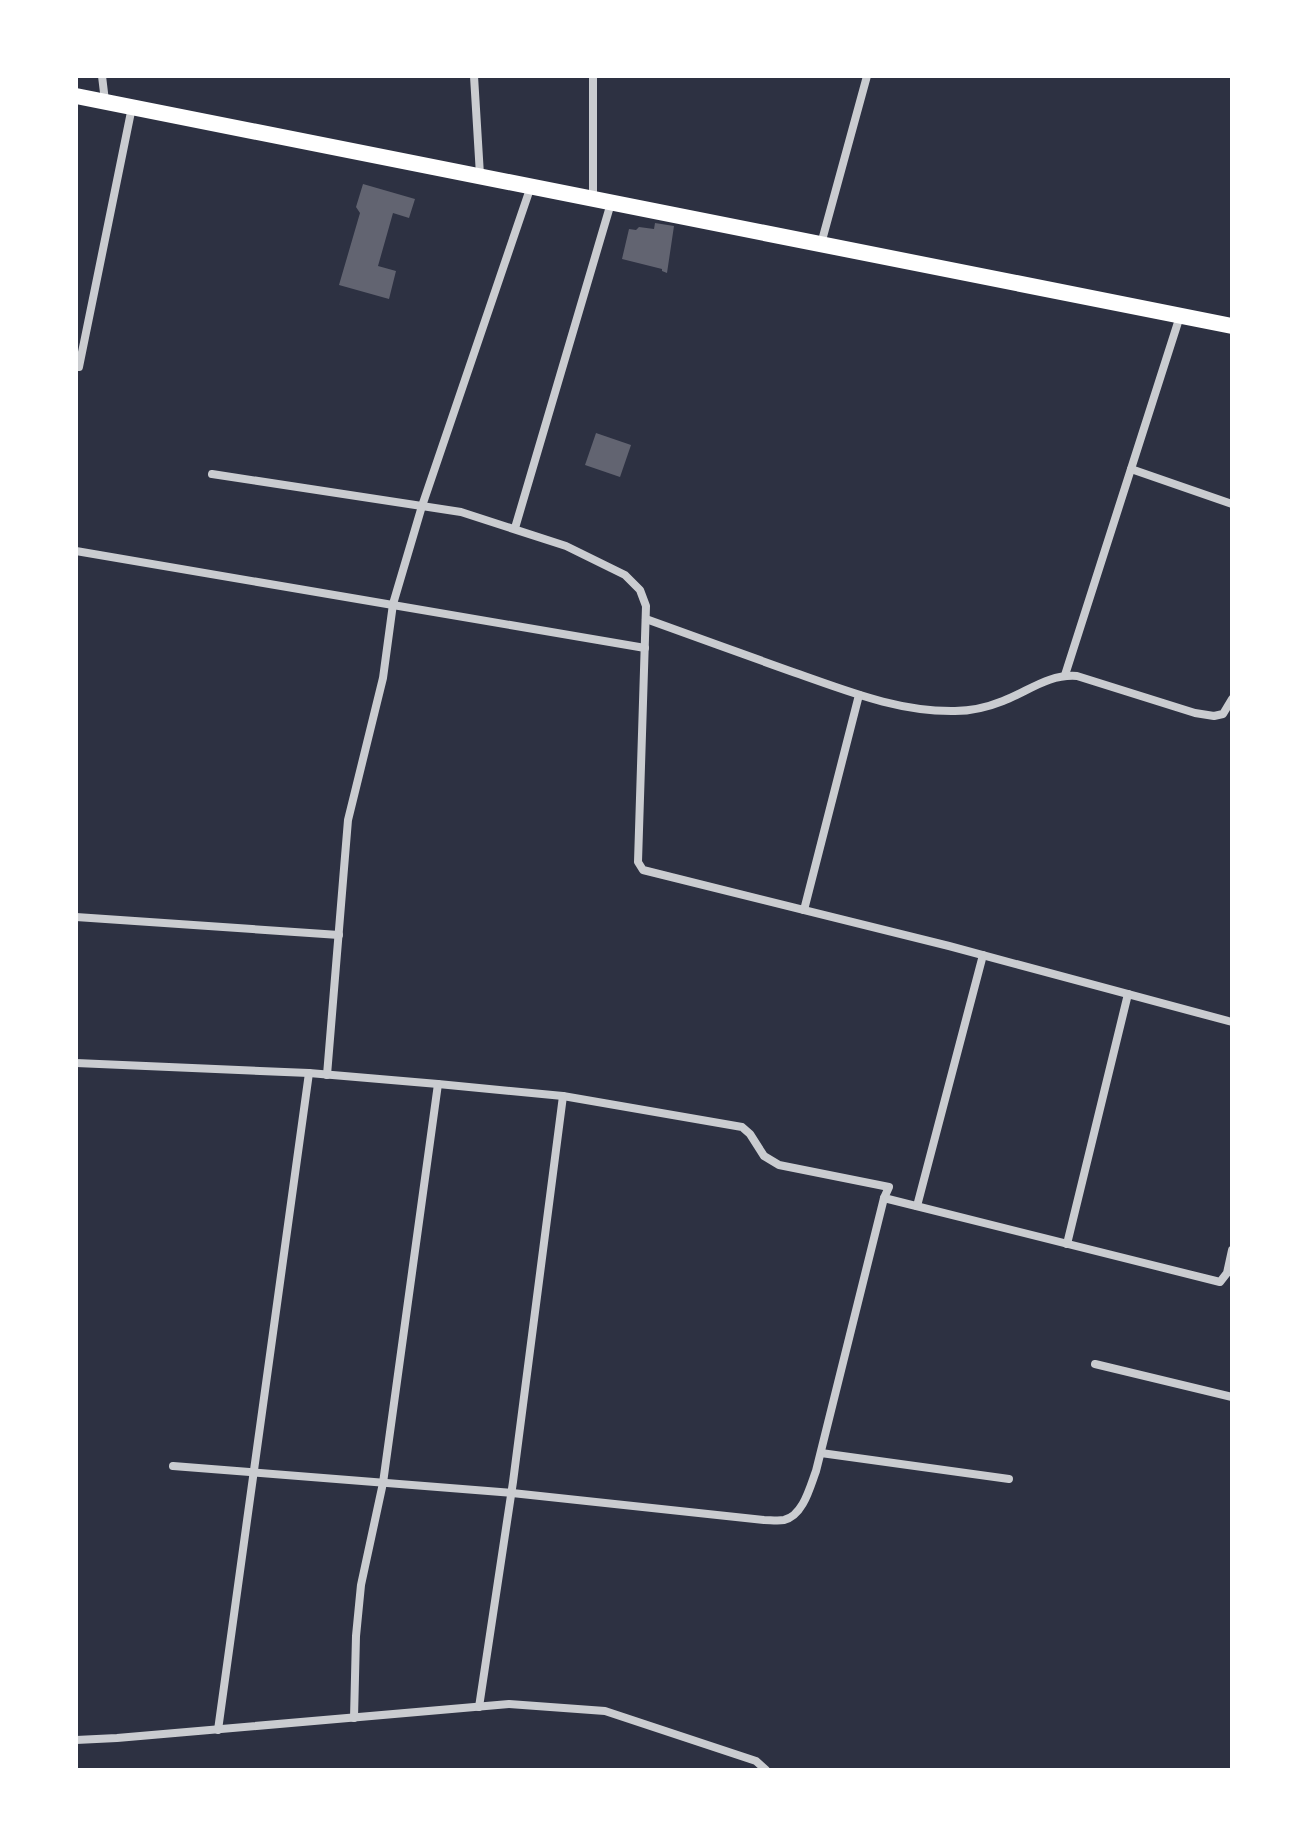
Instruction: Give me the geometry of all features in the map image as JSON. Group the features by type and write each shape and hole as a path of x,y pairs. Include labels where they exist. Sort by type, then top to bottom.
{"main road":[{"path":"76,96 1232,326"}],"street":[{"path":"102,76 105,101"},
{"path":"474,76 480,176"},
{"path":"593,76 593,199"},
{"path":"821,244 867,76"},
{"path":"79,367 132,107"},
{"path":"327,1075 348,820 383,678 393,604 422,506 531,186"},
{"path":"515,528 611,202"},
{"path":"1065,675 1180,316"},
{"path":"1131,469 1232,504"},
{"path":"212,474 461,512 566,546 625,575 640,590 646,606 638,862 643,870 983,955 1232,1022"},
{"path":"76,551 645,648"},
{"path":"646,619 859,695 922,711 980,709 1004,701 1043,680 1065,675 1205,715 1223,714 1232,699"},
{"path":"804,910 859,695"},
{"path":"76,917 339,935"},
{"path":"917,1206 983,955"},
{"path":"1067,1244 1128,994"},
{"path":"76,1063 309,1073 563,1096 742,1127 764,1156 779,1165 889,1187 821,1453 806,1497 794,1516 784,1520 512,1493 173,1466"},
{"path":"218,1730 309,1073"},
{"path":"354,1718 361,1585 383,1483 438,1084"},
{"path":"479,1707 512,1493 563,1096"},
{"path":"884,1198 1220,1282 1227,1273 1232,1250"},
{"path":"1095,1364 1232,1397"},
{"path":"821,1453 1009,1479"},
{"path":"76,1740 509,1704 605,1711 756,1761 766,1770"}],"building":[{"path":"363,184 415,199 409,218 393,213 378,266 396,271 389,299 339,285 360,213 356,207"},
{"path":"655,223 674,226 667,273 622,259 629,229 654,229"},
{"path":"596,433 631,445 620,477 585,465"}]}
